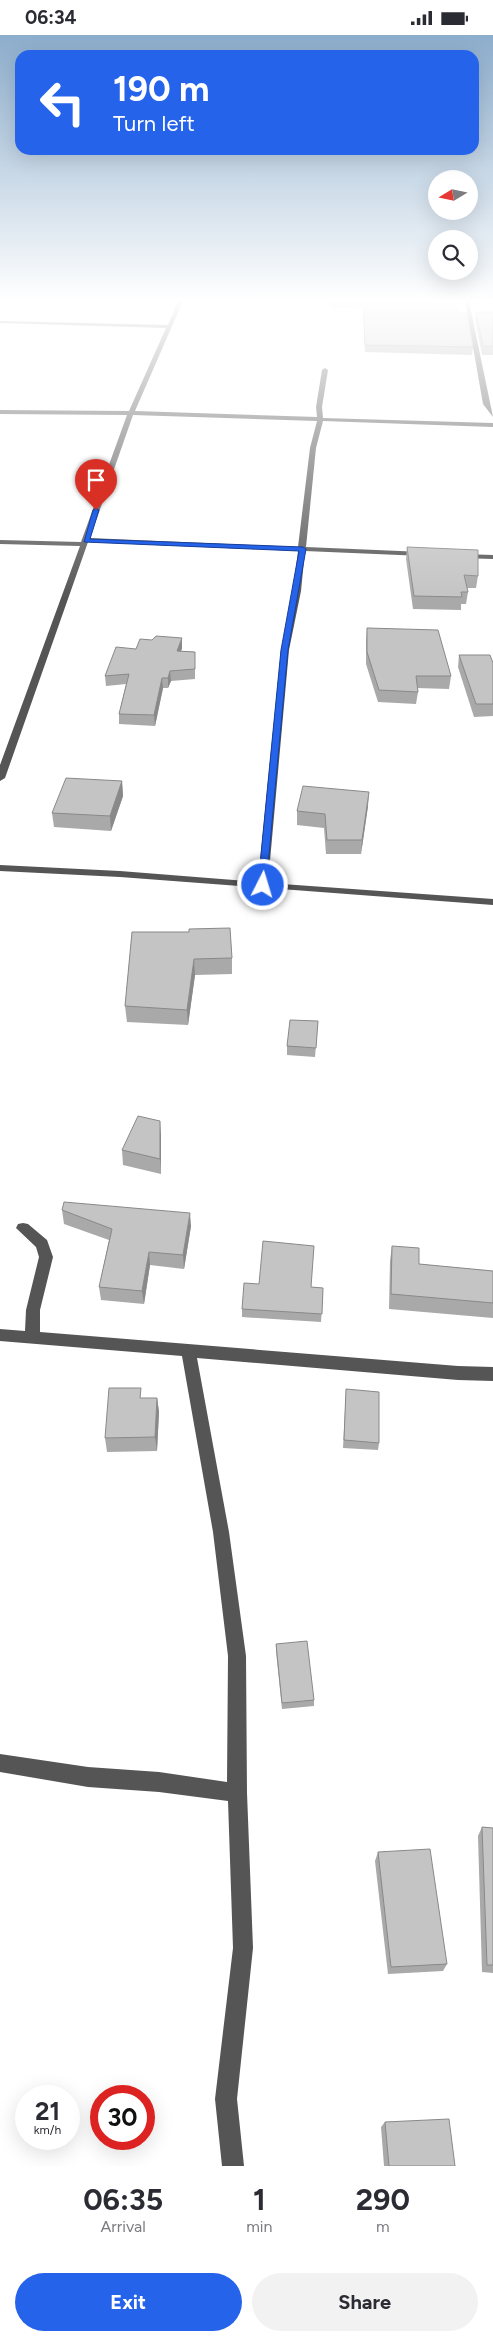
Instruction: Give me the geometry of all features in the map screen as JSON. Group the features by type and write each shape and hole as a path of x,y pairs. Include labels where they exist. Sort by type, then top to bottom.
{"street":[{"path":"0,778 137,400"},
{"path":"263,885 285,650 303,549 313,448 320,421 320,400"},
{"path":"485,400 493,415"},
{"path":"0,412 131,413 320,421 493,424"},
{"path":"0,542 85,542 436,555"},
{"path":"455,556 493,557"},
{"path":"0,868 120,874 184,881 493,902"},
{"path":"23,1228 42,1244 46,1257 33,1310 32,1338"},
{"path":"0,1335 458,1373 493,1374"},
{"path":"188,1350 221,1532 237,1656 237,1793 243,1948 226,2099 233,2166"},
{"path":"0,1763 88,1777 159,1782 237,1793"}],"building":[{"path":"407,547 478,550 478,576 464,575 468,592 461,592 462,597 414,596"},
{"path":"367,628 438,630 451,676 416,676 418,692 379,690 367,652"},
{"path":"156,636 182,638 177,651 195,652 195,669 170,671 168,678 162,678 154,715 119,714 129,674 105,676 116,647 136,649 140,639 152,640"},
{"path":"459,655 490,655 493,663 493,704 476,704"},
{"path":"66,778 122,781 110,816 52,813"},
{"path":"303,786 369,792 362,840 327,840 325,814 297,811"},
{"path":"230,928 232,958 194,959 187,1010 125,1006 132,932 189,932 189,929"},
{"path":"290,1020 318,1021 316,1048 287,1046"},
{"path":"138,1116 160,1121 160,1159 122,1150"},
{"path":"64,1202 190,1213 183,1255 149,1252 142,1291 99,1287 112,1229 62,1210"},
{"path":"263,1241 314,1246 311,1287 323,1288 322,1314 242,1309 244,1283 259,1284"},
{"path":"392,1246 419,1248 419,1264 493,1271 493,1303 391,1294"},
{"path":"109,1388 141,1388 140,1398 157,1398 155,1437 105,1438"},
{"path":"346,1389 379,1392 379,1443 344,1440"},
{"path":"307,1641 314,1700 282,1703 276,1644"},
{"path":"482,1827 493,1828 493,1965 487,1965"},
{"path":"430,1849 447,1964 391,1967 378,1852"},
{"path":"449,2119 455,2166 389,2166 385,2122"}],"route":[{"path":"96,510 86,540 303,549 285,650 263,885"}]}
